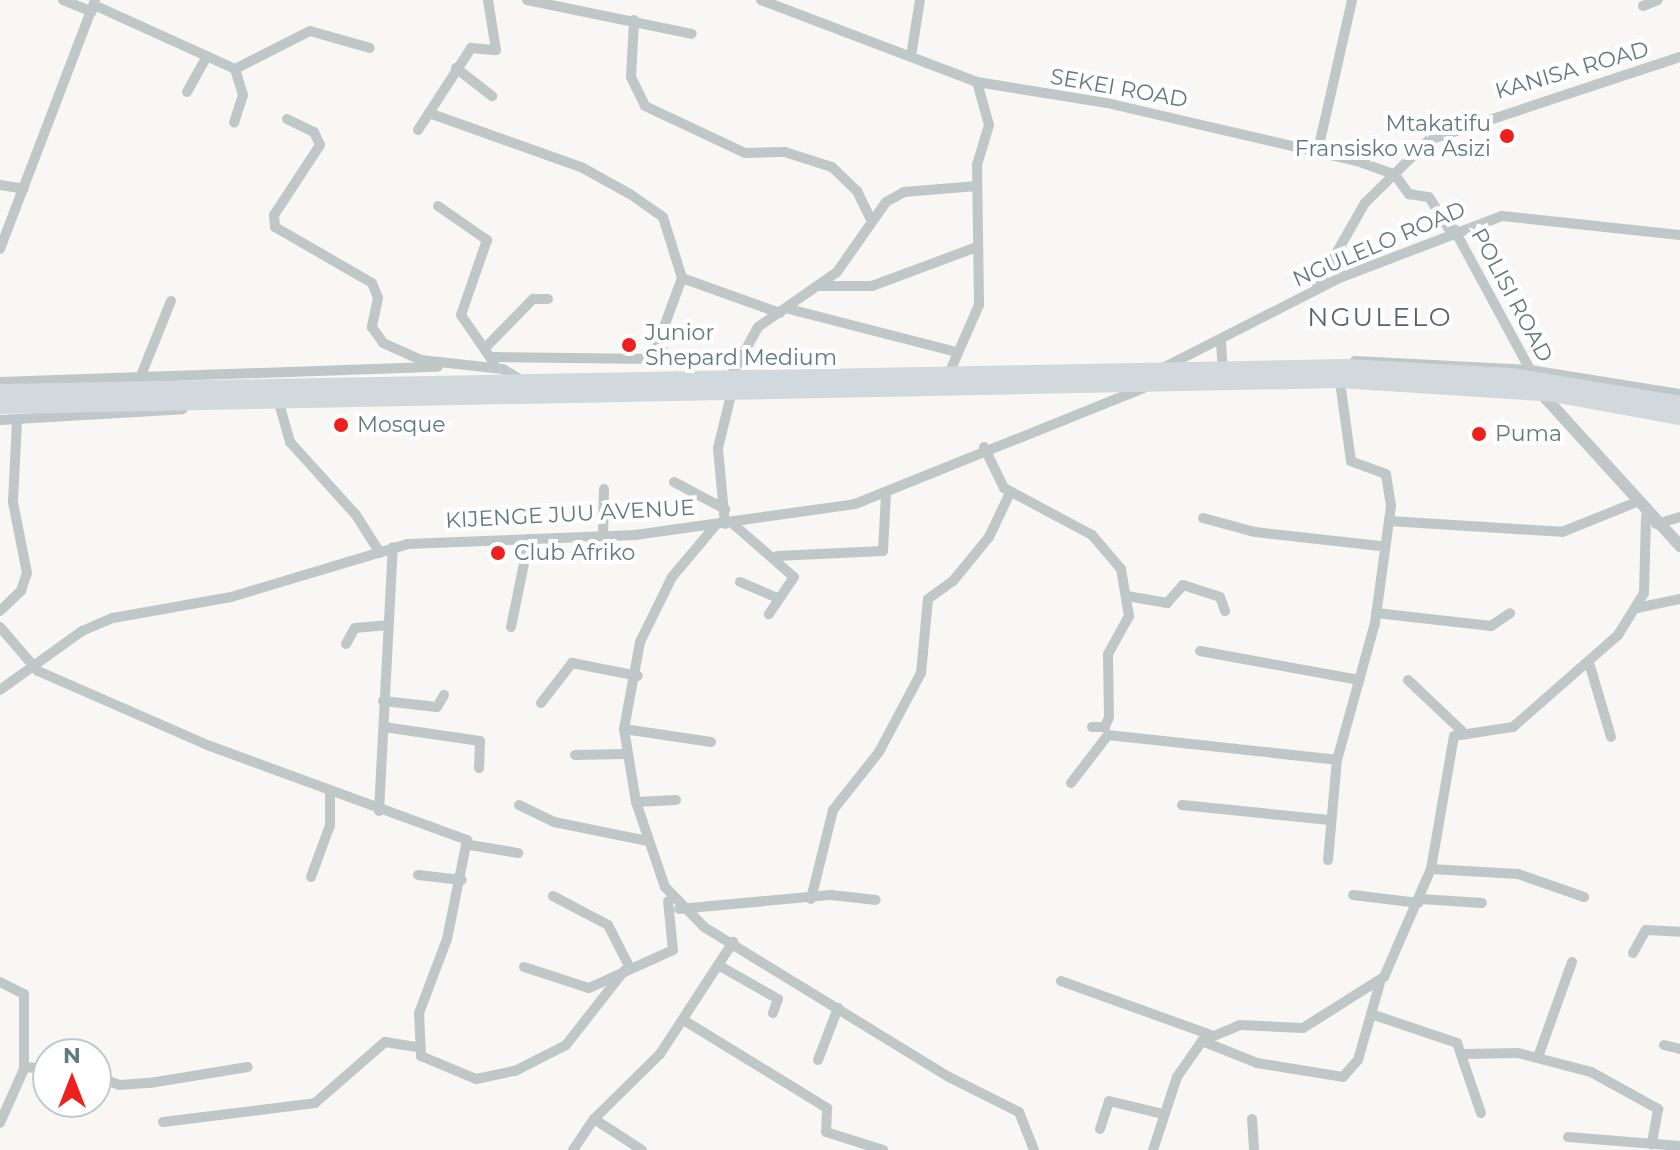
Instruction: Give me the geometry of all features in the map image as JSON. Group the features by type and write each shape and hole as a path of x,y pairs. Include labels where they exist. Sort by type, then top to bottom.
{"highway":[{"path":"0,392 521,380 735,367 948,369 1152,379 1536,381 1680,417"},
{"path":"0,406 997,389 1152,379 1223,369 1293,367 1536,381 1680,404"},
{"path":"943,390 948,369"},
{"path":"997,389 999,370"}],"street":[{"path":"63,0 94,6 235,69 243,95 234,123"},
{"path":"418,130 472,47 496,50 488,0"},
{"path":"527,0 571,15 634,20 692,34"},
{"name":"SEKEI ROAD","path":"761,0 977,82 1318,150 1389,173 1409,194 1429,197 1452,230"},
{"path":"911,56 920,0"},
{"path":"1318,150 1352,0"},
{"path":"1643,6 1658,0"},
{"path":"0,249 94,6"},
{"path":"634,20 631,77 645,106 745,153 785,152 832,167 857,191 870,218"},
{"path":"235,69 310,31 370,48"},
{"path":"187,92 207,56"},
{"name":"KANISA ROAD","path":"1316,289 1389,173 1457,125 1680,57"},
{"path":"456,68 492,96"},
{"path":"948,369 953,351 978,307 977,186 989,125 977,82"},
{"path":"429,113 581,167 648,205 669,230 682,278 658,343 669,359"},
{"path":"287,119 314,132 320,145 274,215 275,227 372,283 376,338 421,360 465,366"},
{"path":"0,185 24,189"},
{"path":"0,382 465,366 494,362 669,359 735,367 758,327 819,286 844,265 870,218 904,192 977,186"},
{"path":"438,206 487,240 461,315 468,332 487,346 494,362 521,380"},
{"name":"NGULELO ROAD","path":"1152,379 1316,289 1452,230 1533,217 1680,235"},
{"name":"POLISI ROAD","path":"1452,230 1536,381"},
{"path":"819,286 872,286 977,247"},
{"path":"682,278 784,311 953,351"},
{"path":"487,346 533,299 548,299"},
{"path":"140,378 171,301"},
{"path":"1221,343 1223,369"},
{"name":"KIJENGE JUU AVENUE","path":"0,690 31,666 113,618 231,597 393,547 603,536 724,524 886,494 984,447 1152,379"},
{"path":"1536,381 1680,394"},
{"path":"1536,381 1634,503 1680,546"},
{"path":"1328,860 1329,820 1337,760 1376,613 1380,546 1389,521 1386,474 1351,461 1341,389"},
{"path":"731,395 718,448 724,524 672,577 640,642 638,676 624,729 625,754 636,802 665,887 679,909 838,1008 1019,1112 1034,1150"},
{"path":"279,403 290,442 356,515 380,553"},
{"path":"0,420 145,416 208,404"},
{"path":"0,611 27,573 13,502 17,420"},
{"path":"984,447 1010,493 1102,541 1121,569 1127,596 1127,626 1108,654 1109,717 1105,727 1092,727"},
{"path":"674,482 725,509"},
{"path":"603,536 604,489"},
{"path":"811,899 833,810 879,752 921,673 928,599 960,574 1010,493"},
{"path":"777,556 883,551 886,494"},
{"path":"1389,521 1562,532 1634,503"},
{"path":"1651,520 1680,517"},
{"path":"1203,518 1255,532 1380,546"},
{"path":"1408,680 1462,731 1513,727 1590,666 1637,608 1651,520"},
{"path":"724,524 777,556 794,580 776,597 769,614"},
{"path":"511,627 529,539"},
{"path":"379,811 393,547"},
{"path":"740,582 776,597"},
{"path":"1127,596 1167,603 1183,585 1220,597 1225,611"},
{"path":"1637,608 1680,599"},
{"path":"1376,613 1491,626 1510,613"},
{"path":"346,644 355,628 388,625"},
{"path":"0,627 31,666 379,811 461,834 470,845 518,853"},
{"path":"1200,651 1359,680"},
{"path":"541,703 578,662 638,676"},
{"path":"1590,666 1611,737"},
{"path":"383,701 437,707 444,695"},
{"path":"384,727 480,741 479,768"},
{"path":"624,729 711,742"},
{"path":"1061,981 1206,1038 1335,1080 1351,1073 1380,982 1420,901 1431,869 1448,750 1462,731"},
{"path":"1071,783 1108,735 1337,760"},
{"path":"575,755 625,754"},
{"path":"311,877 330,825 330,791"},
{"path":"636,802 676,800"},
{"path":"519,805 572,827 647,841"},
{"path":"1182,805 1329,820"},
{"path":"470,845 462,880 421,1005 416,1047 421,1056 476,1079 515,1071 566,1045 627,970"},
{"path":"1431,869 1518,874 1584,897"},
{"path":"418,875 462,880"},
{"path":"524,967 581,990 674,948 665,887"},
{"path":"1353,895 1482,903"},
{"path":"553,896 608,925 627,970"},
{"path":"679,909 811,899 876,900"},
{"path":"1633,953 1646,930 1680,932"},
{"path":"573,1150 594,1119 685,1021 733,942"},
{"path":"1538,1057 1572,962"},
{"path":"718,965 778,999 773,1013"},
{"path":"0,982 24,994 24,1067 0,1123"},
{"path":"1153,1150 1163,1114 1206,1038 1250,1024 1303,1028 1380,982"},
{"path":"818,1060 838,1008"},
{"path":"1371,1014 1453,1041 1464,1054 1481,1113"},
{"path":"685,1021 827,1108 826,1132 883,1150"},
{"path":"163,1122 315,1103 385,1042 416,1047"},
{"path":"1664,1045 1680,1049"},
{"path":"1464,1054 1538,1057 1591,1072 1655,1106 1652,1144"},
{"path":"24,1067 32,1068"},
{"path":"112,1082 119,1085 150,1083 248,1067"},
{"path":"1100,1129 1109,1101 1163,1114"},
{"path":"594,1119 642,1150"},
{"path":"1252,1119 1254,1150"},
{"path":"1568,1137 1680,1146"}],"place":[{"name":"Mtakatifu Fransisko wa Asizi","path":"1507,136"},
{"name":"Junior Shepard Medium","path":"629,345"},
{"name":"Mosque","path":"341,425"},
{"name":"Puma","path":"1479,434"},
{"name":"Club Afriko","path":"498,553"}],"district":[{"name":"NGULELO","path":"1380,318"}]}
